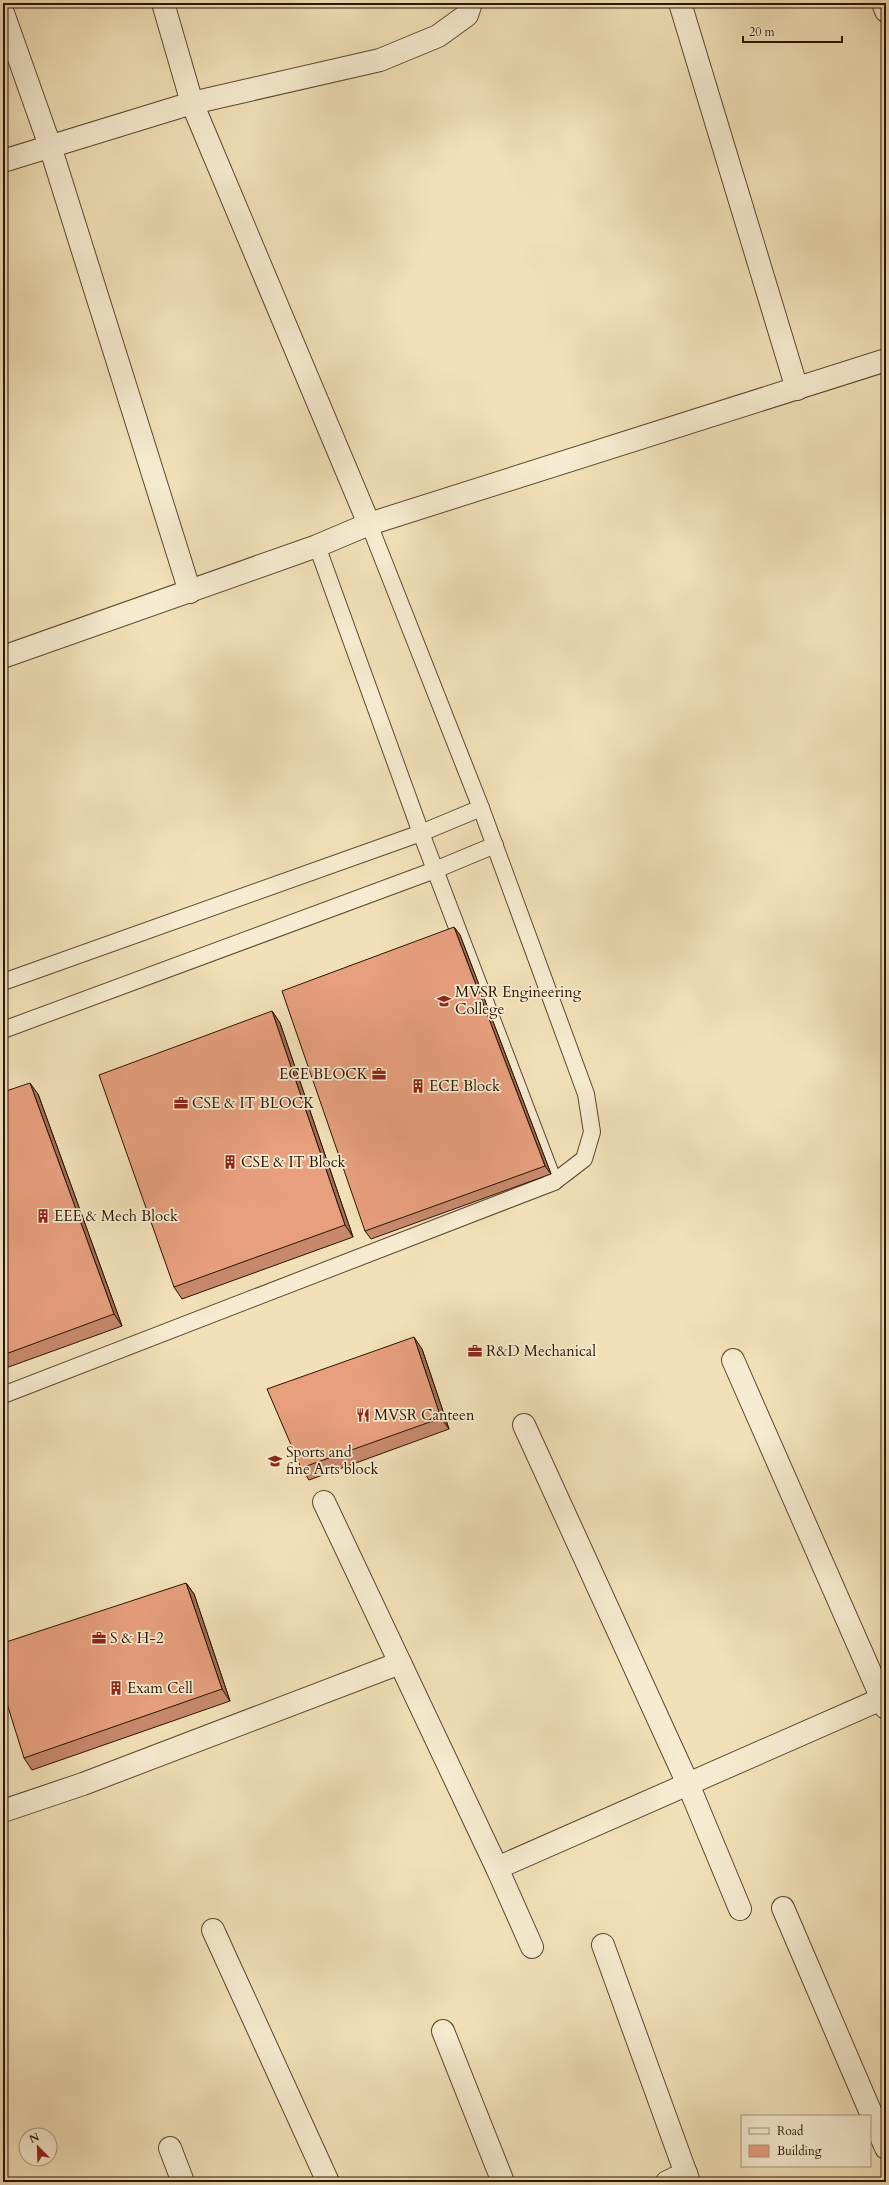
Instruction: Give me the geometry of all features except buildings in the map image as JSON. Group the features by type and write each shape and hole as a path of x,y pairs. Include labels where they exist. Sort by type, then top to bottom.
{"street":[{"path":"163,3 192,103 369,524"},
{"path":"3,161 192,103 380,60 438,36 467,15 471,3"},
{"path":"680,3 797,389"},
{"path":"883,3 886,11"},
{"path":"3,13 50,146 190,592"},
{"path":"3,657 317,546 369,524 886,360"},
{"path":"497,1868 688,1784 885,1701 733,1360"},
{"path":"524,1425 688,1784 740,1909"},
{"path":"324,1502 497,1868 532,1947"},
{"path":"3,1811 83,1784 400,1663"},
{"path":"783,1908 886,2148"},
{"path":"213,1930 328,2182"},
{"path":"603,1945 681,2179"},
{"path":"443,2031 503,2182"},
{"path":"170,2148 183,2182"}],"lane":[{"path":"3,1395 554,1182 584,1159 592,1132 586,1094 481,808 369,524"},
{"path":"317,546 420,833 554,1182"},
{"path":"3,982 420,833 481,808"},
{"path":"3,1030 435,870 495,845"}],"place":[{"name":"MVSR Engineering College","path":"444,1001"},
{"name":"ECE BLOCK","path":"379,1074"},
{"name":"ECE Block","path":"418,1086"},
{"name":"CSE & IT BLOCK","path":"181,1103"},
{"name":"CSE & IT Block","path":"230,1162"},
{"name":"EEE & Mech Block","path":"43,1216"},
{"name":"R&D Mechanical","path":"475,1351"},
{"name":"MVSR Canteen","path":"363,1415"},
{"name":"Sports and fine Arts block","path":"275,1461"},
{"name":"S & H-2","path":"99,1638"},
{"name":"Exam Cell","path":"116,1688"}]}
